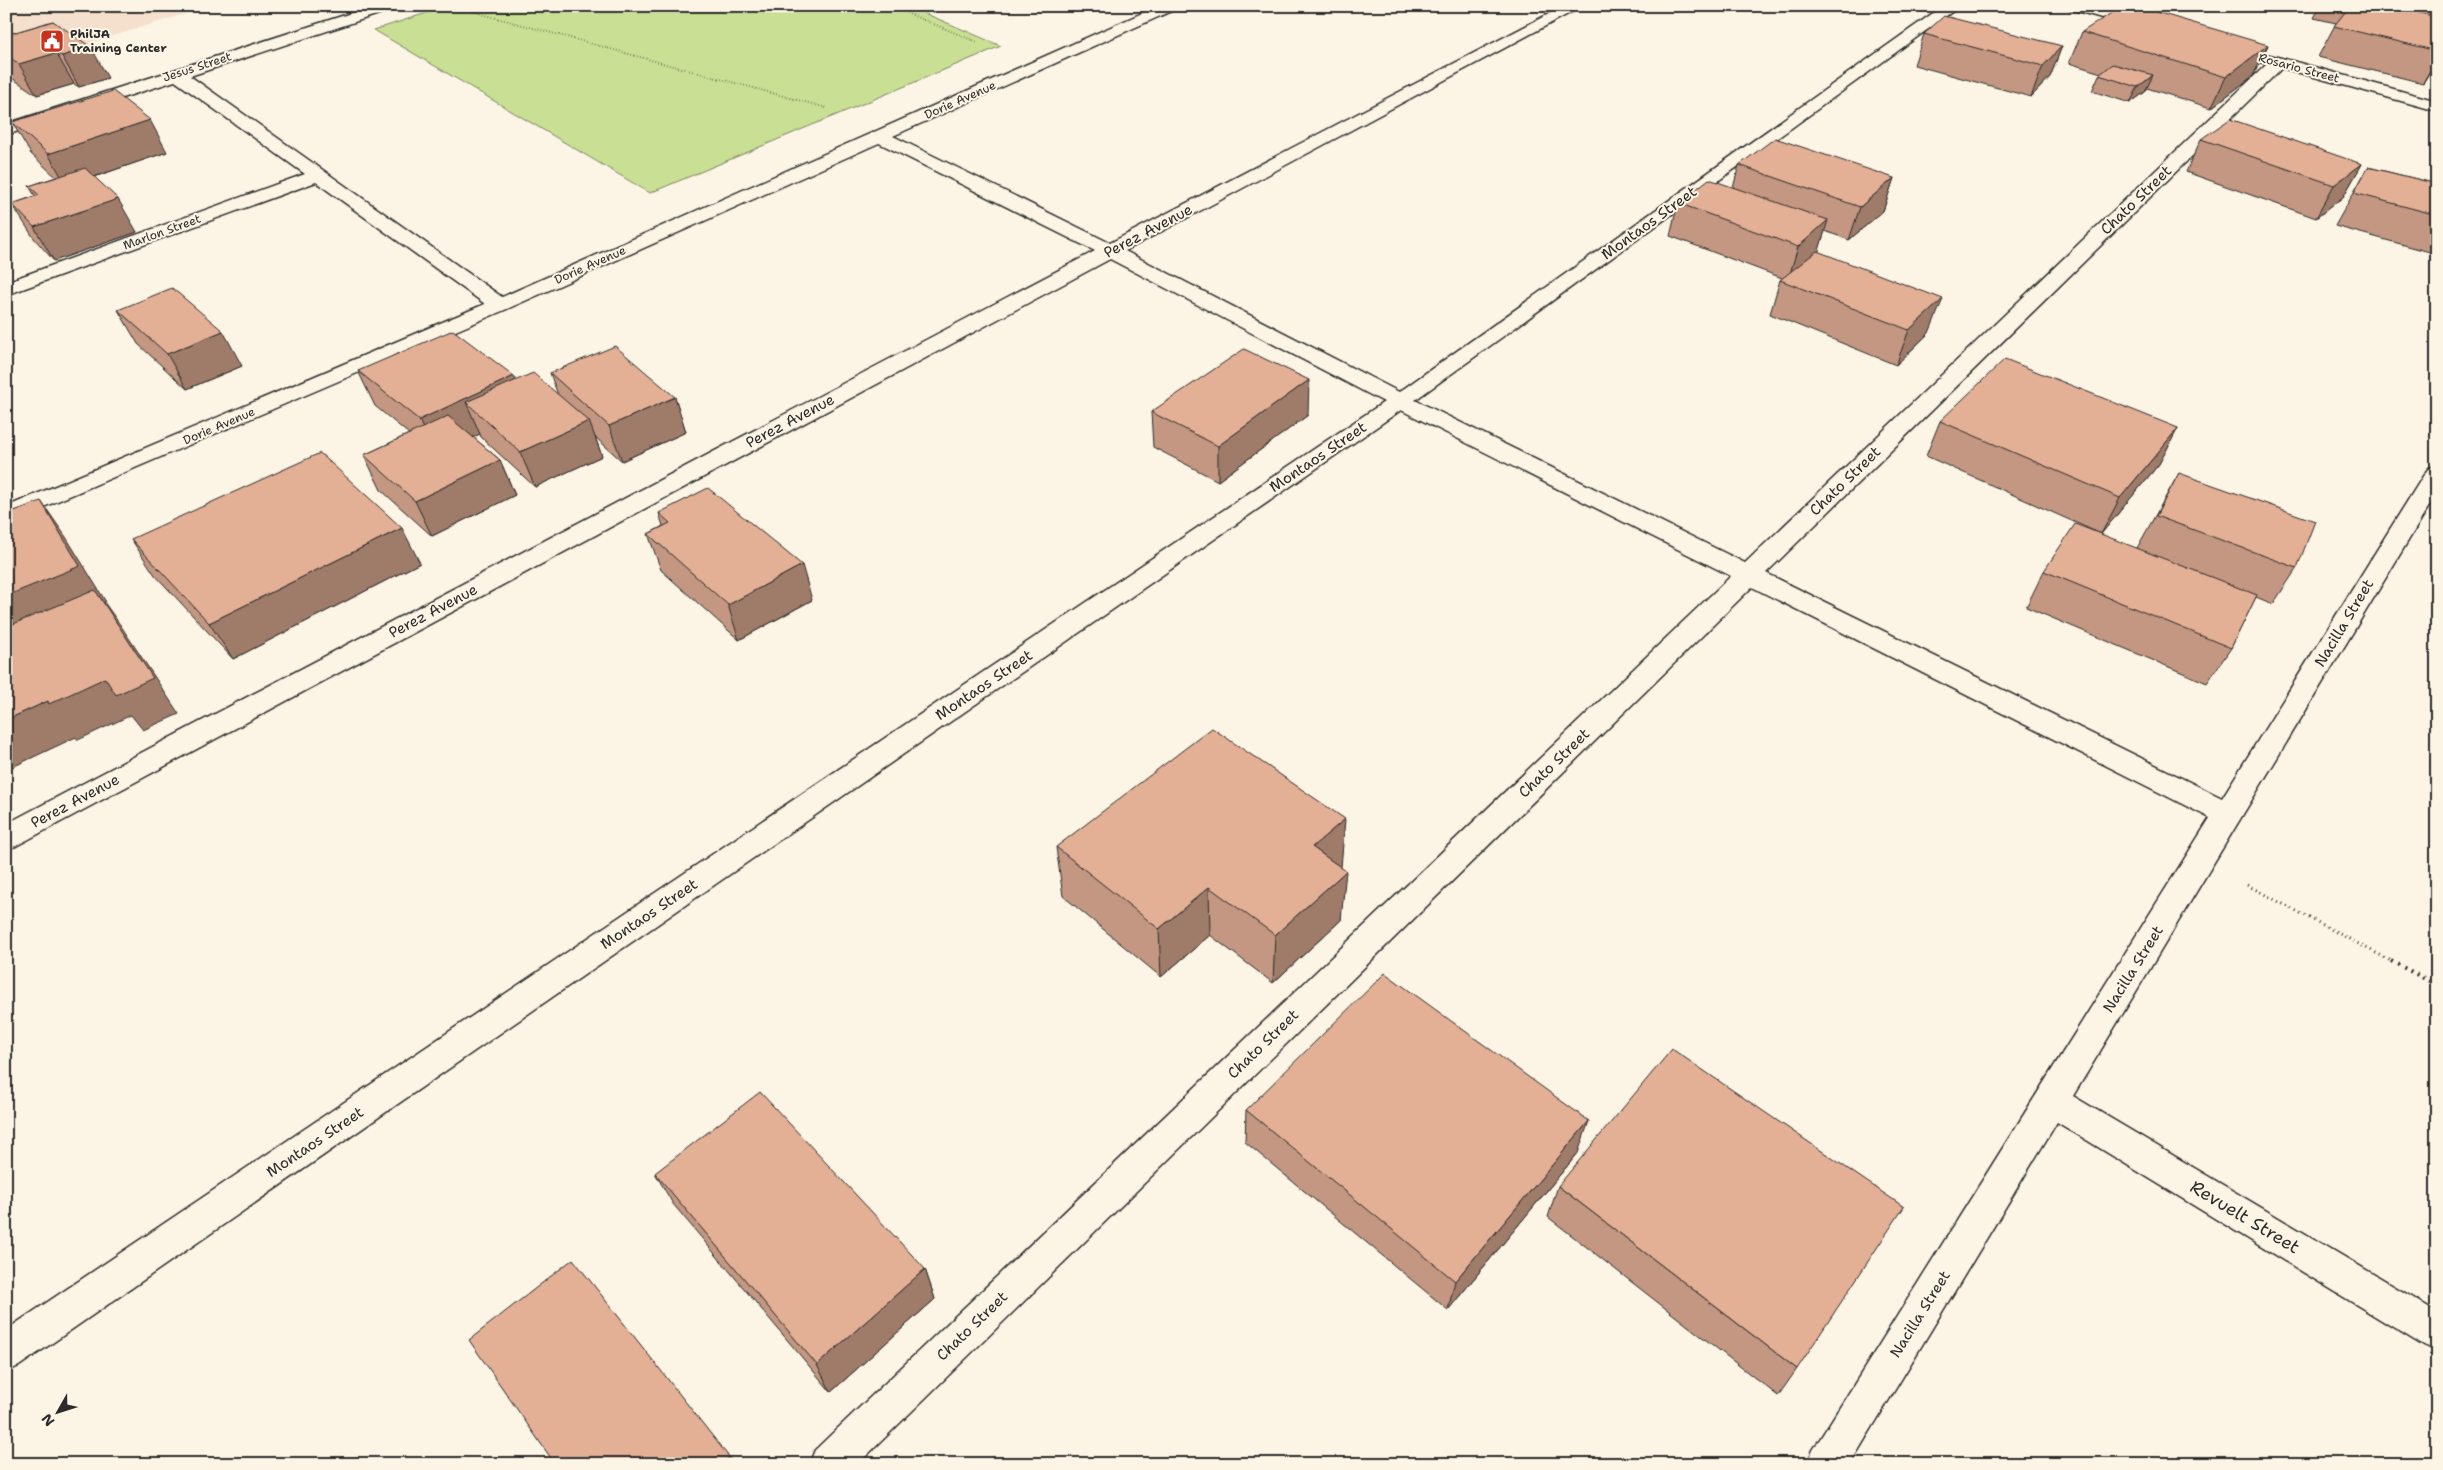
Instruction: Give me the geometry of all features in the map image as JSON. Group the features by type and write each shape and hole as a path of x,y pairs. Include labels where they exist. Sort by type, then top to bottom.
{"street":[{"name":"Jesus Street","path":"6,130 389,6"},
{"name":"Perez Avenue","path":"6,838 1110,251 1576,6"},
{"name":"Montaos Street","path":"6,1353 1400,401 1953,6"},
{"path":"2075,6 2158,29"},
{"name":"Dorie Avenue","path":"6,516 500,305 879,136 1157,8"},
{"name":"Rosario Street","path":"2251,55 2437,106"},
{"name":"Chato Street","path":"830,1464 2279,62"},
{"path":"177,74 500,305"},
{"path":"879,136 1110,251 1400,401 2228,814"},
{"name":"Marlon Street","path":"6,289 318,175"},
{"name":"Nacilla Street","path":"1827,1464 2437,473"},
{"name":"Revuelt Street","path":"2052,1101 2437,1333"}],"path":[{"path":"473,6 464,9 829,108"},
{"path":"890,6 979,43"},
{"path":"2200,860 2437,985"}],"shaded area":[{"name":"PhilJA Training Center","path":"6,6 177,6 188,13 6,69"}],"green space":[{"path":"448,6 908,6 1001,46 650,193 374,30"}],"building":[{"path":"2122,6 2136,6 2268,45 2226,77 2082,32"},
{"path":"2350,6 2390,6 2437,17 2437,51 2334,26"},
{"path":"2408,6 2437,6 2437,13"},
{"path":"1944,16 2062,46 2043,66 1924,34"},
{"path":"53,21 91,47 62,56 56,53 19,64 6,55 6,35"},
{"path":"2113,64 2153,75 2138,87 2099,75"},
{"path":"113,91 150,120 48,154 12,122"},
{"path":"2230,119 2362,164 2334,185 2201,139"},
{"path":"1775,138 1894,178 1860,207 1739,165"},
{"path":"2368,167 2437,184 2437,215 2354,193"},
{"path":"85,168 118,199 34,227 12,204 39,195 29,186"},
{"path":"1709,179 1828,220 1798,247 1678,203"},
{"path":"1817,251 1943,299 1909,330 1780,280"},
{"path":"172,288 223,331 167,354 118,310"},
{"path":"453,330 514,376 419,420 358,371"},
{"path":"615,346 675,397 609,426 550,373"},
{"path":"1244,349 1309,380 1218,446 1151,412"},
{"path":"2005,359 2178,428 2120,498 1940,421"},
{"path":"533,373 589,421 520,452 466,402"},
{"path":"448,416 500,460 415,501 364,455"},
{"path":"320,453 402,528 209,623 131,539"},
{"path":"2179,473 2315,521 2297,568 2156,516"},
{"path":"708,488 802,565 728,605 648,534 670,523 659,513"},
{"path":"41,501 80,566 6,596 6,514"},
{"path":"2075,524 2257,595 2231,648 2044,571"},
{"path":"95,590 153,678 116,695 105,678 49,704 48,701 6,720 6,627"},
{"path":"1212,728 1345,819 1312,847 1346,871 1275,935 1209,887 1159,929 1056,847"},
{"path":"1385,973 1589,1121 1455,1281 1246,1110"},
{"path":"1672,1049 1904,1207 1797,1369 1558,1186"},
{"path":"760,1092 925,1269 817,1365 655,1173"},
{"path":"573,1259 729,1457 722,1464 555,1464 469,1340"}],"place":[{"name":"PhilJA Training Center","path":"52,41"}]}
